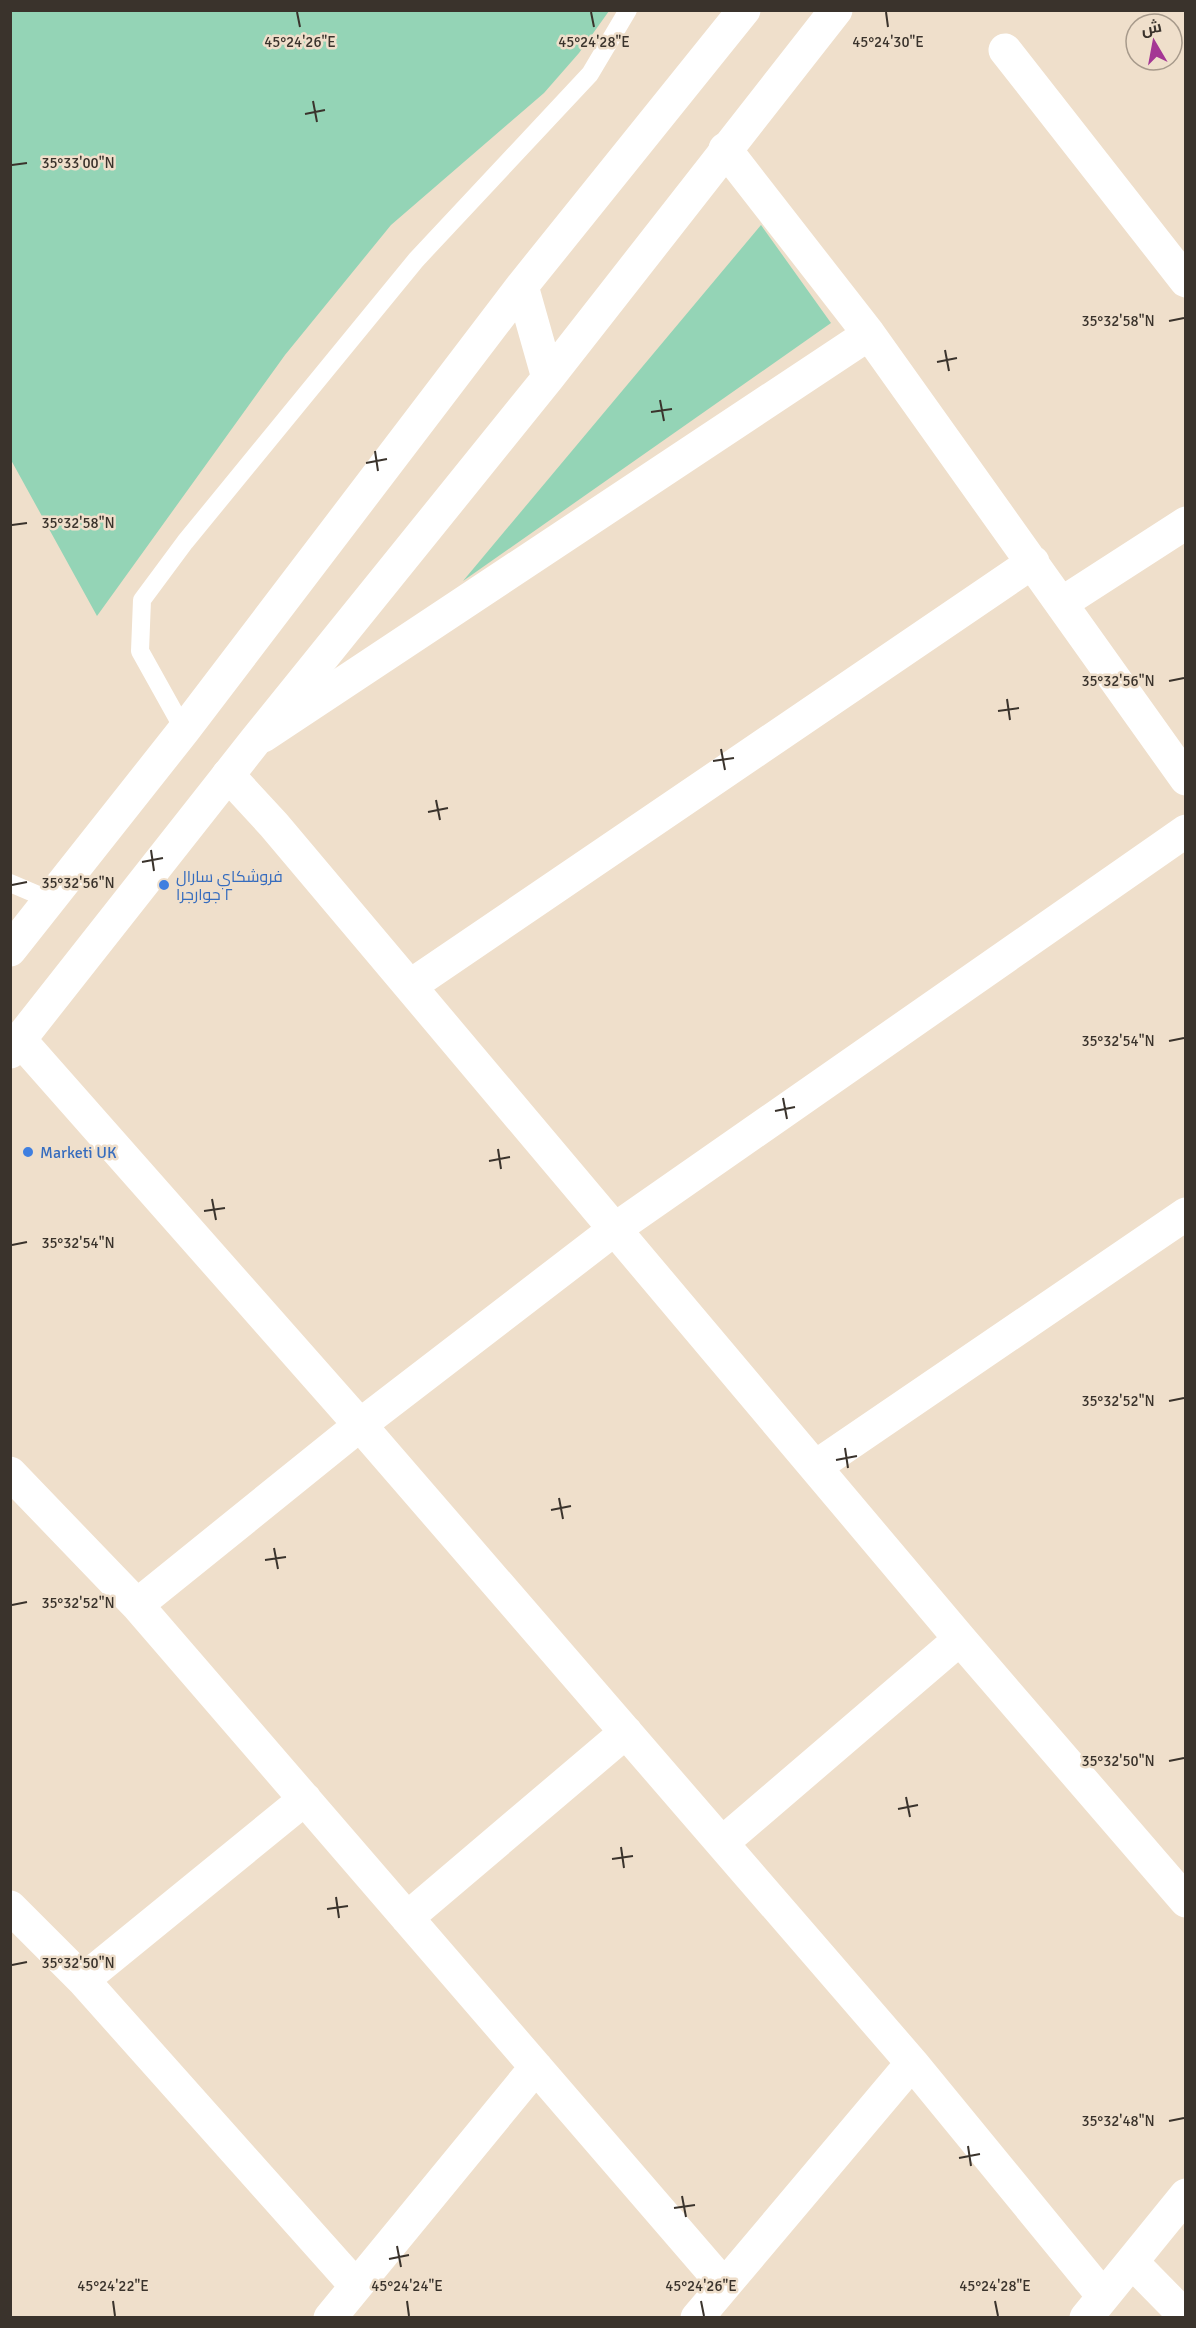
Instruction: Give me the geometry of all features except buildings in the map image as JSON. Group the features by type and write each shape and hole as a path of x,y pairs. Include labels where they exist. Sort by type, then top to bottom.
{"street":[{"path":"10,950 184,730 522,286 744,10"},
{"path":"836,10 548,378 255,741 15,1046 360,1425 912,2063 1095,2307 1185,2195"},
{"path":"1005,50 1185,281"},
{"path":"725,150 869,334 1185,779"},
{"path":"522,286 548,378"},
{"path":"255,741 869,334"},
{"path":"1062,603 1185,523"},
{"path":"410,986 1033,562"},
{"path":"228,775 274,825 960,1639 1185,1900"},
{"path":"137,1605 360,1425 615,1229 1185,831"},
{"path":"815,1467 1185,1214"},
{"path":"10,1473 137,1605 724,2285"},
{"path":"722,1843 960,1639"},
{"path":"406,1918 626,1732"},
{"path":"83,1980 305,1799"},
{"path":"10,1907 83,1980 356,2286"},
{"path":"697,2318 912,2063"},
{"path":"330,2318 536,2067"},
{"path":"1132,2262 1185,2317"}],"lane":[{"path":"184,730 140,651 142,600 184,542 416,261 590,74 628,10"},
{"path":"10,883 50,900"}],"green space":[{"path":"10,11 609,11 579,53 544,93 391,225 285,355 97,616 11,460"},
{"path":"761,225 831,323 463,581"}],"place":[{"name":"فروشكاي سارال ٢ جوارجرا","path":"164,885"},
{"name":"Marketi UK","path":"28,1152"}]}
